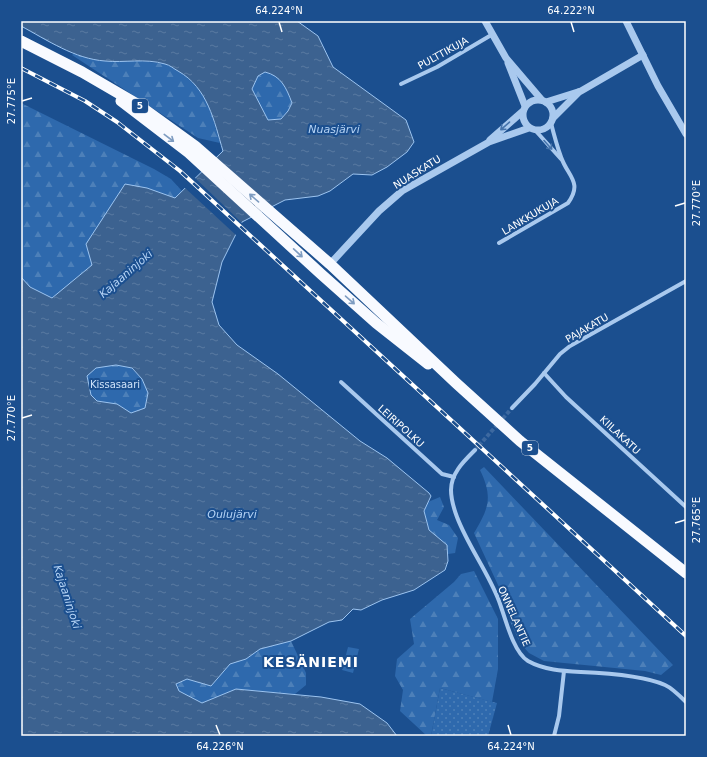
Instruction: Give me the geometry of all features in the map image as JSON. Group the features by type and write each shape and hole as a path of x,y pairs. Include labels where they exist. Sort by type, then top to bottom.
{"highway":[{"name":"5","path":"21,41 82,72 192,149 330,264 456,384 520,441 686,573"},
{"name":"5","path":"192,149 274,231 321,274 413,353 456,384"}],"street":[{"path":"485,21 506,58 524,109 524,121 532,129 544,129 581,91 643,55"},
{"path":"626,21 686,134"},
{"name":"PULTTIKUJA","path":"401,84 437,67 493,34"},
{"path":"506,58 543,101 552,109 552,120"},
{"path":"524,109 532,100 543,101 581,91"},
{"name":"NUASKATU","path":"330,264 379,211 402,191 488,142 524,109"},
{"name":"LANKKUKUJA","path":"552,120 561,159"},
{"name":"NUASKATU","path":"488,142 532,129"},
{"name":"LANKKUKUJA","path":"499,243 568,203 574,194 575,183 561,159 532,129"},
{"path":"321,274 330,264"},
{"name":"PAJAKATU","path":"512,408 560,354 570,346 686,281"},
{"name":"KIILAKATU","path":"544,373 566,397 686,507"},
{"name":"LEIRIPOLKU","path":"341,382 442,474 454,477"},
{"name":"ONNELANTIE","path":"475,450 459,467 454,477 451,489 453,504 458,518 499,601 510,632 519,651 526,660 538,666 564,671 602,673 654,681 666,685 686,702"},
{"path":"554,736 559,716 564,671"}],"green space":[{"path":"75,53 104,61 140,61 166,64 182,73 198,88 209,106 220,143 198,138 72,55"},
{"path":"265,72 276,77 283,83 292,103 288,111 281,119 268,120 252,89 258,76"},
{"path":"21,103 154,169 171,179 182,191 175,198 147,188 92,265 52,298 30,287 21,277"},
{"name":"Kissasaari","path":"116,365 131,368 142,379 148,393 145,408 131,413 117,404 97,401 91,395 87,376 96,368"},
{"path":"484,467 673,665 661,675 645,671 544,661 529,653 520,643 510,621 504,598 474,533 483,516 488,502 487,488 480,470"},
{"path":"440,497 444,507 437,520 449,525 458,538 455,553 448,554 447,545 429,530 424,511 428,502"},
{"path":"474,571 498,619 498,669 492,702 440,688 431,736 427,736 400,711 403,690 395,676 397,659 414,644 410,619 454,582 461,574"},
{"path":"291,641 306,673 306,685 295,694 236,689 202,703 179,691 176,684 187,679 211,686 230,664 246,659 260,649"},
{"path":"348,647 359,649 353,673 342,670"},
{"path":"440,688 497,703 488,736 431,736"}],"water":[{"name":"Oulujärvi","path":"21,21 297,21 318,36 333,67 406,120 414,142 407,152 387,167 372,175 353,174 330,191 318,196 285,200 242,222 222,262 212,302 219,325 237,345 278,374 360,441 387,458 429,493 431,496 424,511 429,530 447,545 448,561 445,570 414,590 382,600 361,610 353,609 342,620 329,622 291,641 260,649 246,659 230,664 211,686 187,679 176,684 179,691 202,703 236,689 321,697 360,704 387,723 397,736 21,736 21,277 30,287 52,298 92,265 86,244 125,184 147,188 175,198 223,151 213,117 203,96 188,78 169,65 150,61 105,61 83,57 51,43 21,26","holes":["265,72 279,79 288,92 292,103 288,111 281,119 268,120 252,89 258,76","116,365 132,368 142,379 148,393 145,408 131,413 117,404 97,401 91,395 87,376 96,368"]}],"pier":[{"path":"194,177 243,224 237,236 184,187"}],"tunnel":[{"path":"475,450 512,408"}],"railway":[{"path":"21,68 85,101 117,122 180,171 686,636"}],"district":[{"name":"KESÄNIEMI","path":"311,662"}],"water label":[{"name":"Nuasjärvi","path":"334,129"},
{"name":"Kajaaninjoki","path":"126,274"},
{"name":"Kajaaninjoki","path":"67,597"}]}
